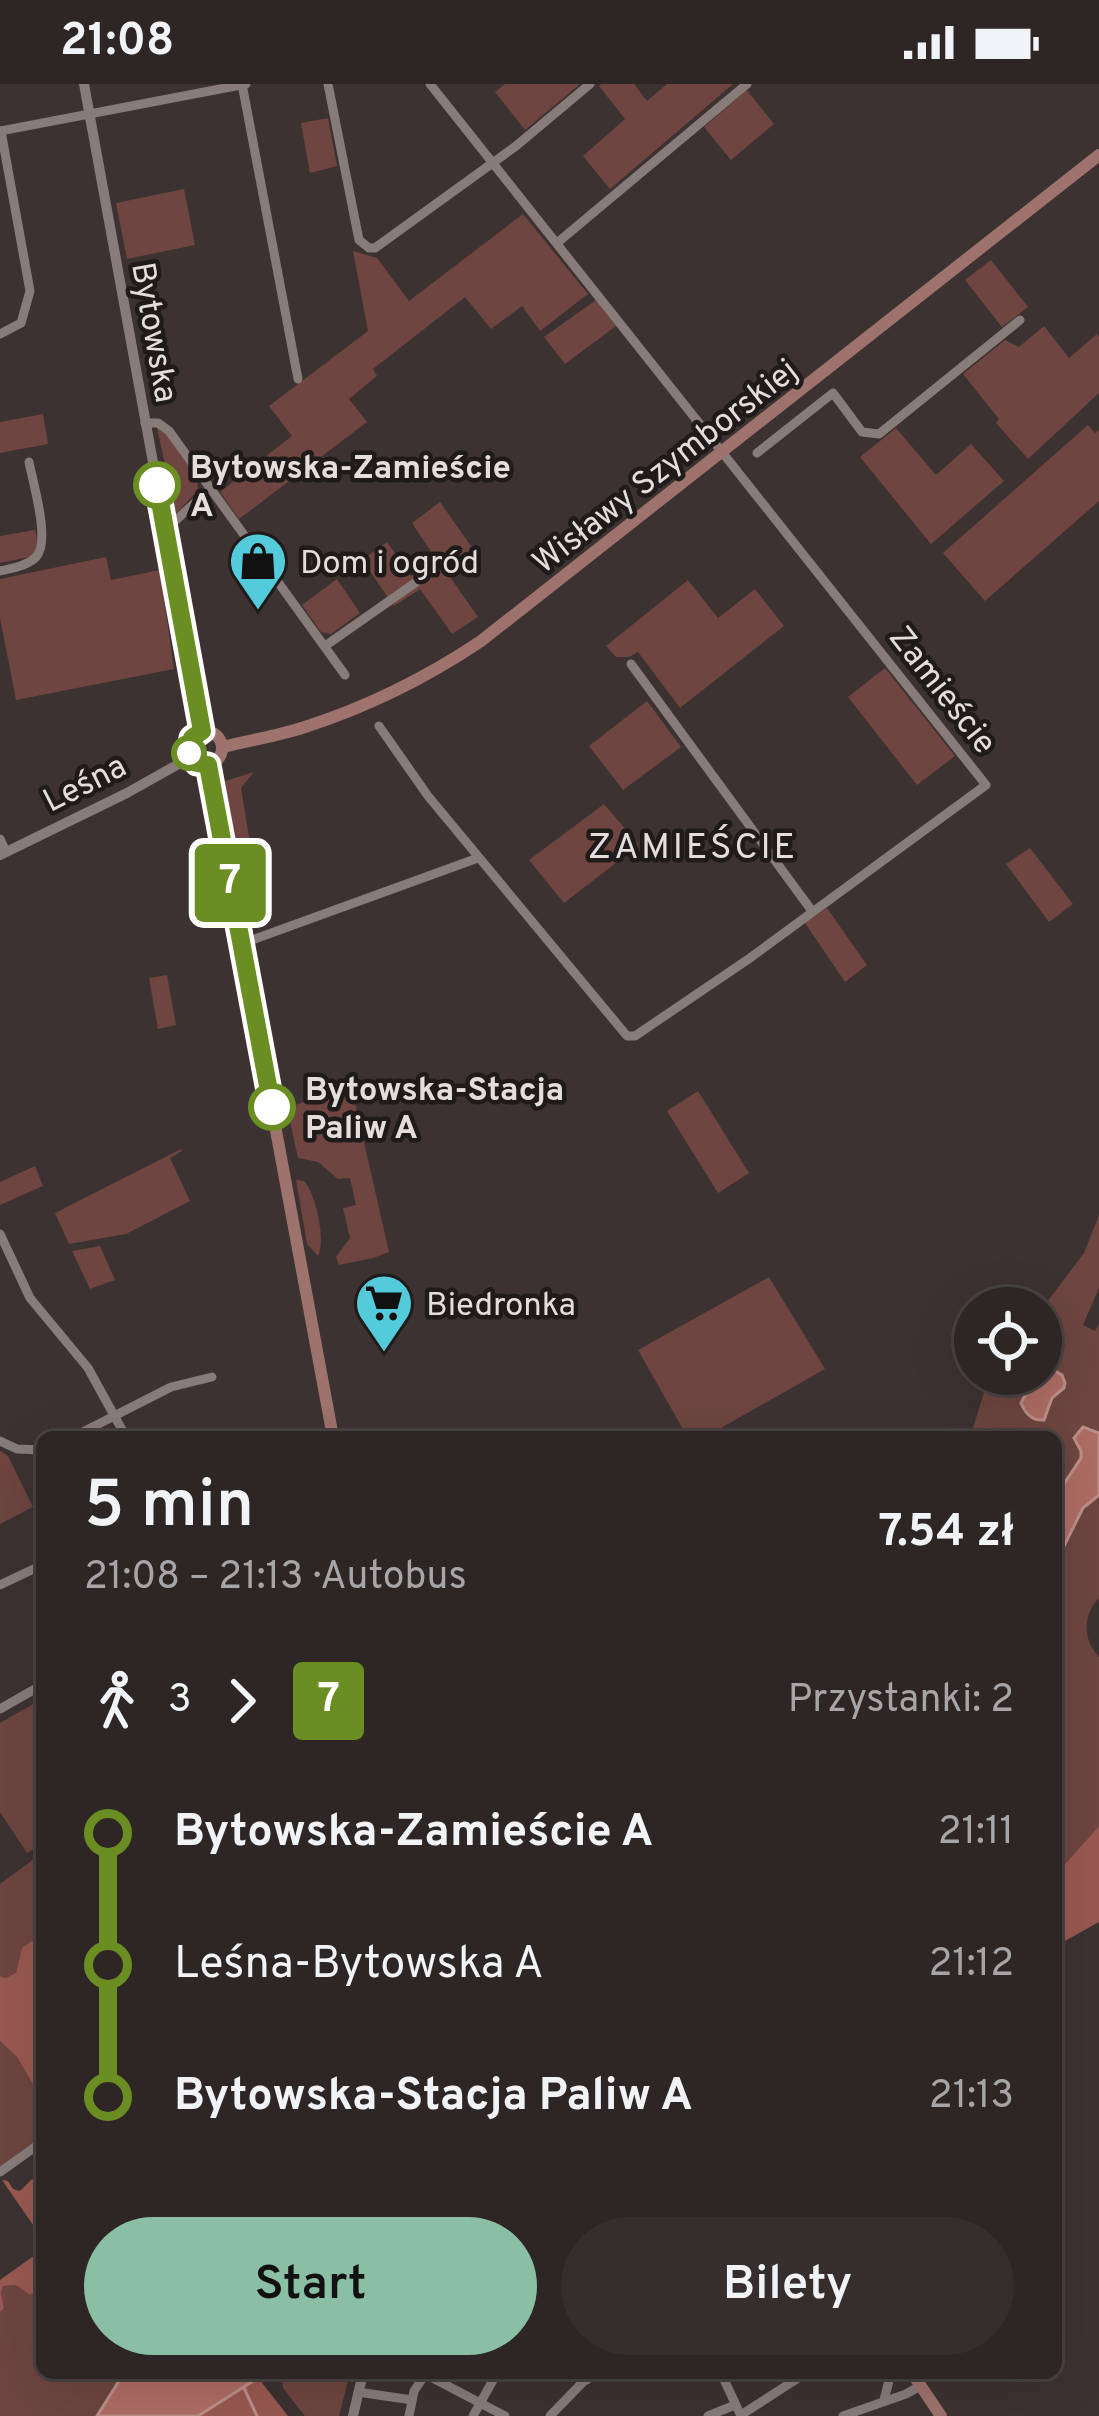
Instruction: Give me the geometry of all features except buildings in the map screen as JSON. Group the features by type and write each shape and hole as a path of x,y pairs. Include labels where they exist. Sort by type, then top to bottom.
{"main road":[{"name":"Wisławy Szymborskiej","path":"223,747 303,728 365,706 445,665 505,624 1099,154"},
{"path":"202,731 216,734 223,747 219,759 208,765 190,757 190,741 202,731"},
{"path":"208,765 332,1431"},
{"path":"916,2379 941,2416"}],"street":[{"name":"Bytowska","path":"84,84 202,731"},
{"path":"0,334 21,323 30,291 1,131 243,84 298,379"},
{"path":"328,84 358,240 369,248 381,245 516,146 590,84"},
{"name":"Zamieście","path":"379,726 428,796 628,1036 652,1025 986,785 430,84"},
{"path":"556,243 747,84"},
{"path":"821,375 862,432 879,434 1020,320"},
{"path":"758,453 833,393"},
{"path":"145,423 166,428 345,675"},
{"path":"0,572 39,556 44,542 29,462"},
{"path":"164,523 175,520 210,489"},
{"path":"325,646 442,565"},
{"path":"631,664 812,911"},
{"name":"Leśna","path":"3,854 127,794 190,757"},
{"path":"0,839 3,854"},
{"path":"241,944 478,858"},
{"path":"0,1234 30,1298 88,1368 123,1431"},
{"path":"84,1431 171,1387 212,1377"},
{"path":"0,1441 17,1449 36,1450"},
{"path":"0,1585 36,1567"},
{"path":"0,1709 36,1688"},
{"path":"0,2172 36,2146"},
{"path":"352,2416 361,2379"},
{"path":"409,2416 413,2392 422,2379"},
{"path":"435,2379 505,2416"},
{"path":"473,2416 493,2379"},
{"path":"550,2416 589,2379"},
{"path":"724,2379 739,2412"},
{"path":"708,2416 739,2412 796,2379"},
{"path":"884,2400 889,2379"},
{"path":"843,2416 906,2394 916,2379"},
{"path":"358,2392 412,2400"}],"shaded area":[{"path":"505,84 580,84 525,130 495,92"},
{"path":"601,84 634,84 647,101 667,84 733,84 610,189 583,156 625,119"},
{"path":"747,90 774,124 731,160 704,127"},
{"path":"328,118 337,166 310,173 301,123"},
{"path":"184,189 195,245 127,259 116,203"},
{"path":"523,214 588,294 540,331 522,306 491,329 465,297 373,369 377,376 349,399 367,422 239,519 220,492 292,436 269,406 368,331 353,251 377,258 409,301"},
{"path":"991,260 1028,307 1002,327 965,280"},
{"path":"596,300 616,326 565,364 544,337"},
{"path":"1044,326 1069,358 1097,334 1099,393 1028,459 963,374 1005,340 1019,347"},
{"path":"43,414 48,444 0,453 0,422"},
{"path":"1088,425 1095,433 1099,430 1099,501 985,601 943,553"},
{"path":"157,428 197,478 198,490 176,514"},
{"path":"896,428 936,475 971,444 1004,481 931,544 860,457"},
{"path":"440,502 478,556 450,577 478,617 452,634 420,589 394,606 362,560 387,542 411,576 436,559 412,523"},
{"path":"35,530 39,549 34,556 0,563 0,536"},
{"path":"106,557 111,580 160,570 174,669 16,700 0,618 0,579"},
{"path":"337,579 360,613 331,634 321,632 302,605"},
{"path":"688,580 718,618 755,589 784,626 680,708 638,652 616,657 606,646"},
{"path":"885,668 955,756 917,785 848,697"},
{"path":"647,701 681,747 623,790 589,746"},
{"path":"254,772 241,788 251,849 248,859 240,862 222,782"},
{"path":"604,804 639,845 564,903 529,860"},
{"path":"1030,848 1073,904 1049,922 1006,864"},
{"path":"827,908 867,965 845,982 805,923"},
{"path":"167,975 176,1025 158,1029 149,978"},
{"path":"351,1085 389,1252 339,1265 336,1257 350,1238 343,1208 356,1205 350,1178 338,1179 318,1162 298,1158 287,1108"},
{"path":"698,1091 749,1173 718,1193 667,1111"},
{"path":"181,1149 170,1158 190,1201 126,1234 69,1244 55,1213"},
{"path":"35,1166 43,1186 0,1205 0,1182"},
{"path":"296,1180 304,1181 316,1206 321,1240 318,1256 307,1244"},
{"path":"1099,1215 1099,1288 1083,1325 1095,1331 1099,1324 1099,1433 1090,1427 1081,1458 1062,1487 1062,1431 972,1431 983,1395 1025,1395 1021,1403 1047,1415 1052,1398 1062,1395 1062,1287 1058,1287 1084,1253"},
{"path":"100,1246 115,1280 90,1289 72,1251"},
{"path":"769,1277 825,1369 716,1431 684,1431 638,1350"},
{"path":"1025,1395 1056,1395 1044,1420 1030,1416 1021,1403"},
{"path":"1083,1427 1099,1433 1099,1495 1083,1508 1062,1550 1062,1487 1081,1458 1074,1438"},
{"path":"0,1451 8,1456 33,1507 0,1524"},
{"path":"1099,1495 1099,1598 1087,1627 1099,1657 1099,1826 1062,1867 1062,1548"},
{"path":"36,1702 36,1847 27,1853 0,1812 0,1723"},
{"path":"1099,1826 1099,1922 1062,1943 1062,1867"},
{"path":"36,1857 36,1946 32,1942 22,1949 16,1974 6,1978 0,1976 0,1884"},
{"path":"32,1941 36,1946 36,2090 17,2057 0,2041 0,1976 16,1973 22,1948"},
{"path":"0,2041 17,2057 36,2090 36,2140 0,2167"},
{"path":"32,2179 36,2183 36,2229 2,2180 20,2191"},
{"path":"36,2254 36,2292 30,2295 16,2285 3,2286 0,2312 0,2280"},
{"path":"17,2285 30,2295 36,2292 36,2379 122,2379 97,2416 0,2416 3,2286"},
{"path":"257,2379 198,2416 97,2416 119,2381"},
{"path":"259,2379 288,2416 198,2416 221,2401"},
{"path":"282,2379 348,2379 339,2416 305,2416 283,2388"}],"waterway":[{"path":"244,2388 257,2416"}],"bus line":[{"name":"7","path":"157,485 202,731 192,738 189,753 197,763 208,765 272,1107"}],"place":[{"name":"Bytowska-Zamieście A","path":"157,485"},
{"name":"Dom i ogród","path":"258,612"},
{"name":"Bytowska-Stacja Paliw A","path":"272,1107"},
{"name":"Biedronka","path":"384,1354"}],"district":[{"name":"ZAMIEŚCIE","path":"693,845"}]}
